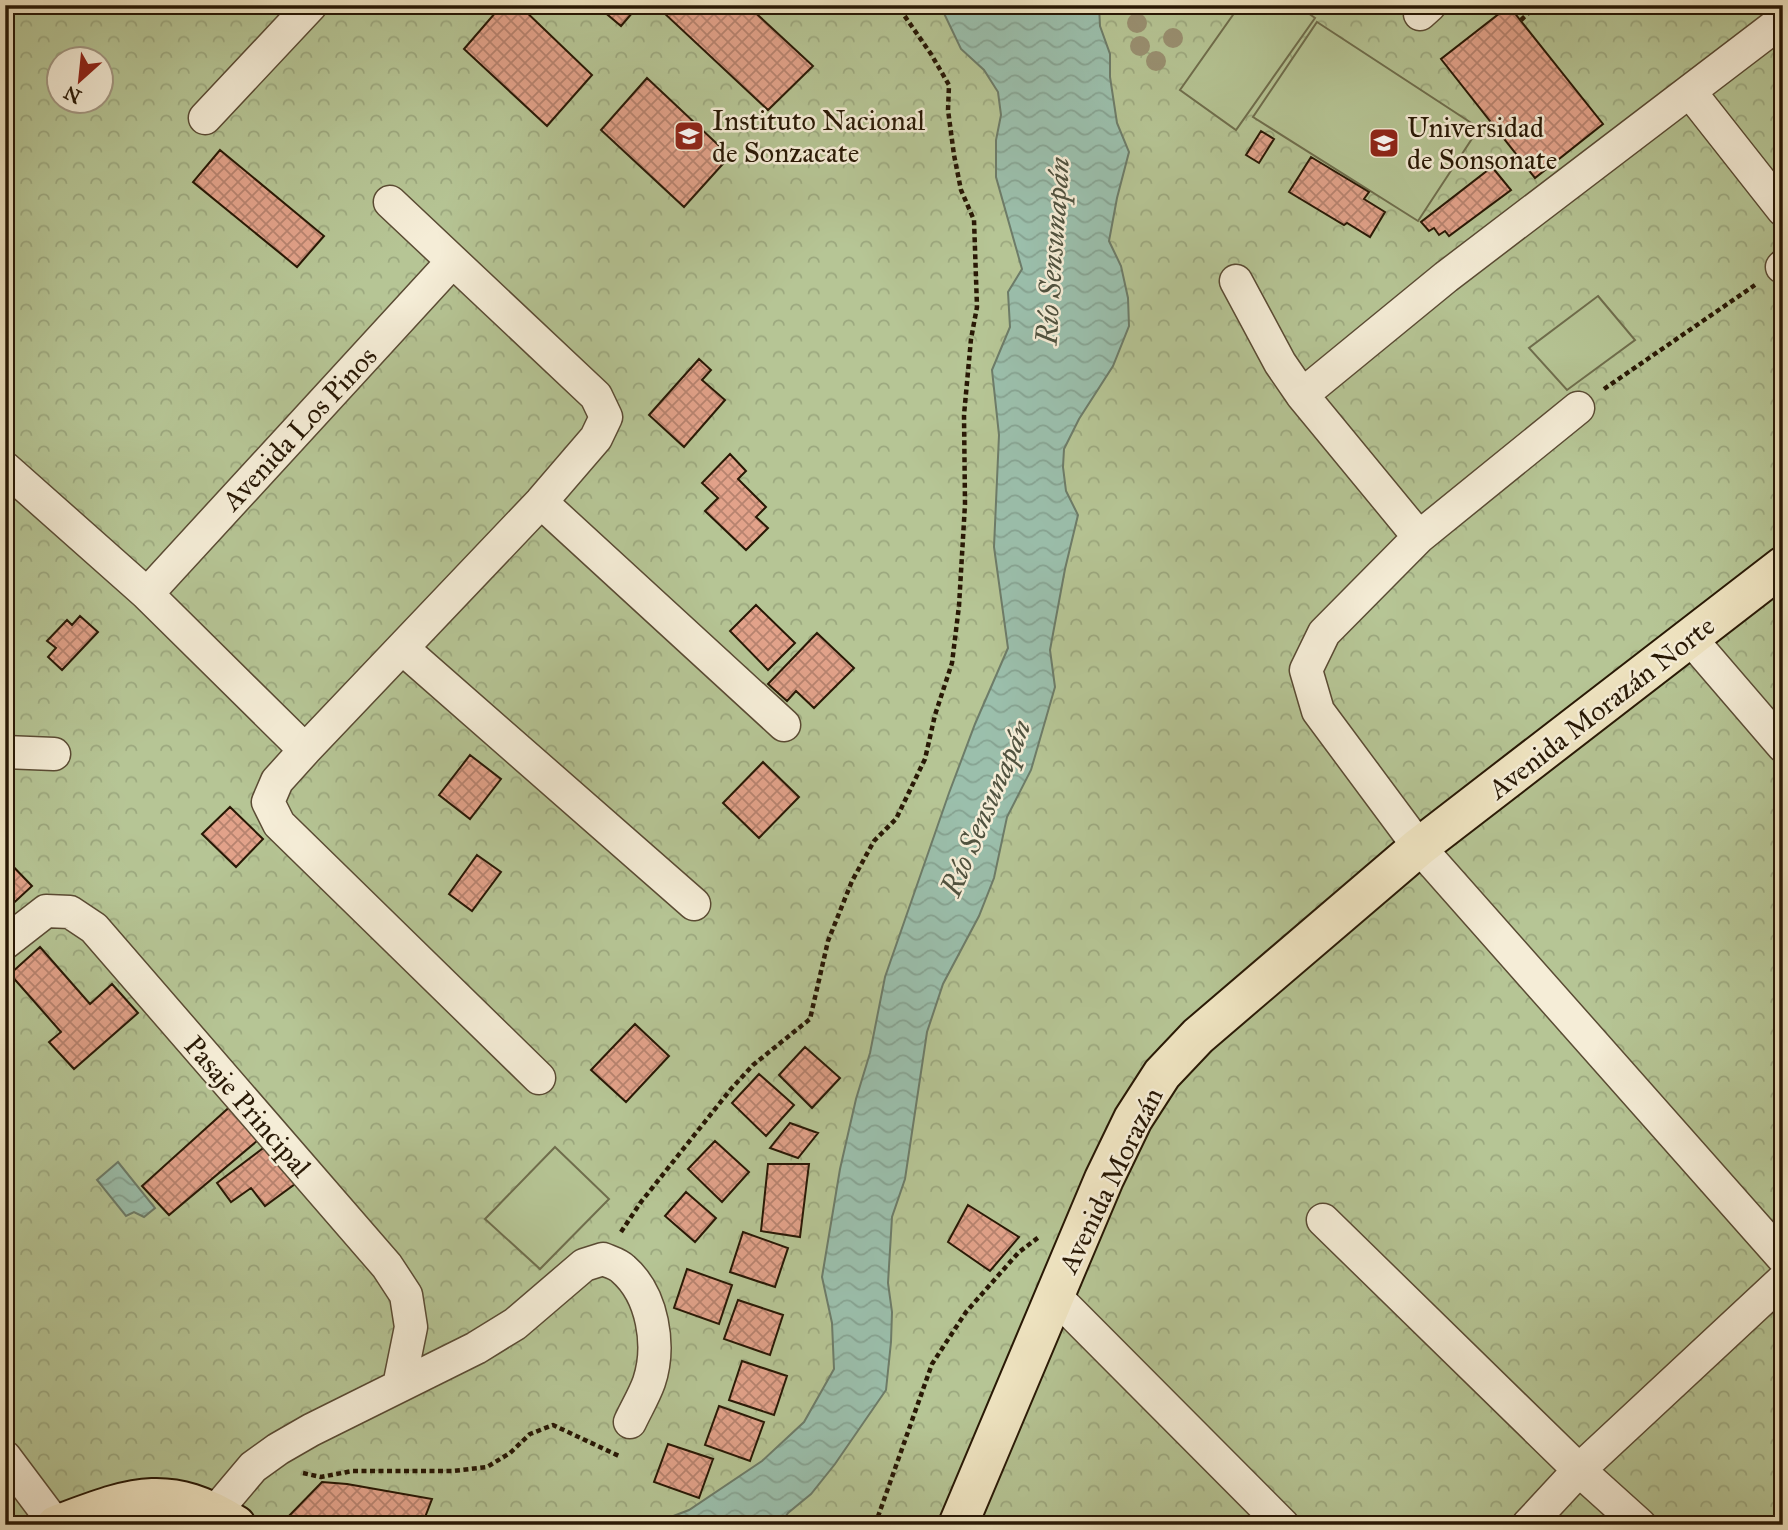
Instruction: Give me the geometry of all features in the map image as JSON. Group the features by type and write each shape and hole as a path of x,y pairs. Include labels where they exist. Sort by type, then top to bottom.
{"main road":[{"name":"Avenida Morazán Norte","path":"1419,848 1783,566"},
{"name":"Avenida Morazán","path":"958,1525 1054,1295 1133,1119 1162,1074 1198,1035 1419,848"},
{"path":"56,1525 114,1504 150,1497 185,1500 225,1518"}],"street":[{"path":"205,118 311,5"},
{"path":"1303,395 1446,276 1783,20"},
{"path":"1690,92 1783,210"},
{"path":"390,202 596,396 606,417 596,438 541,502 305,750 277,781 268,802 279,824 539,1078"},
{"name":"Avenida Los Pinos","path":"147,594 452,262"},
{"path":"1236,281 1280,363 1419,537"},
{"path":"1577,408 1419,537 1324,634 1306,670 1318,711 1419,848 1783,1258"},
{"path":"5,468 147,594 305,750"},
{"path":"541,502 784,725"},
{"path":"1690,638 1783,746"},
{"path":"402,648 694,904"},
{"path":"5,752 54,754"},
{"name":"Pasaje Principal","path":"5,943 46,912 70,912 94,929 387,1266 407,1295 411,1327 399,1386"},
{"path":"1323,1220 1579,1470 1640,1525"},
{"path":"225,1518 253,1467 278,1449 476,1348 514,1324 584,1265 603,1259 623,1268 638,1288 653,1320 655,1349 649,1382 630,1422"},
{"path":"1528,1525 1579,1470 1783,1280"},
{"path":"1054,1295 1283,1525"},
{"path":"5,1457 56,1525"}],"path":[{"path":"603,1259 641,1202 731,1089 753,1065 810,1019 828,941 852,880 874,841 896,820 925,760 935,715 952,663 959,607 965,504 964,415 971,339 978,307 974,220 961,190 954,155 948,110 949,85 897,5"},
{"path":"1521,20 1537,5"},
{"path":"1577,408 1782,267"},
{"path":"875,1525 932,1364 966,1312 1018,1252 1050,1229 1073,1252"},
{"path":"253,1467 321,1477 352,1471 453,1471 487,1467 509,1453 530,1434 553,1425 619,1456"}],"green space":[{"path":"5,5 1783,5 1783,1525 5,1525"},
{"path":"1240,5 1297,5 1315,18 1236,130 1180,90"},
{"path":"1317,22 1479,128 1418,221 1253,117"},
{"path":"1598,296 1635,340 1567,390 1529,348"},
{"path":"555,1147 609,1199 540,1269 485,1219"}],"water":[{"name":"Río Sensunapán","path":"940,5 1099,5 1100,26 1110,54 1110,77 1117,123 1129,152 1109,241 1121,266 1128,298 1129,326 1113,366 1079,419 1064,449 1066,491 1078,515 1050,650 1055,687 1031,770 1007,817 994,878 979,916 943,984 927,1032 905,1179 892,1217 888,1283 892,1312 891,1342 886,1390 835,1464 811,1494 788,1513 780,1525 650,1525 689,1510 762,1461 804,1422 834,1369 832,1323 822,1277 840,1169 870,1053 885,977 949,793 1008,648 994,547 999,435 992,370 1010,327 1008,292 1022,269 996,177 996,140 1001,115 998,92 984,70 961,49"},
{"path":"118,1162 155,1208 144,1217 134,1212 126,1216 97,1180"}],"building":[{"path":"502,5 519,5 592,75 547,126 464,49"},
{"path":"596,5 639,5 621,26"},
{"path":"670,5 747,5 813,66 768,110 664,13"},
{"path":"1509,6 1603,124 1535,178 1441,59"},
{"path":"647,78 730,156 684,207 601,130"},
{"path":"1261,131 1274,139 1259,163 1246,155"},
{"path":"220,150 324,236 297,267 193,182"},
{"path":"1311,157 1369,192 1364,199 1385,212 1370,237 1347,223 1344,225 1289,192"},
{"path":"1492,167 1511,190 1449,236 1445,231 1439,235 1434,228 1429,231 1421,222"},
{"path":"699,359 711,370 702,380 725,400 684,447 649,415"},
{"path":"730,454 746,471 738,479 766,507 756,517 768,528 746,550 705,511 718,498 702,483"},
{"path":"756,605 795,643 768,670 730,631"},
{"path":"80,616 98,632 62,670 48,657 56,648 47,641 67,620 72,625"},
{"path":"817,633 854,668 814,708 796,691 787,701 768,684"},
{"path":"470,755 501,779 470,819 439,795"},
{"path":"763,762 799,797 759,838 723,803"},
{"path":"230,807 263,839 236,867 202,834"},
{"path":"477,855 501,872 472,911 449,894"},
{"path":"5,858 32,886 5,911"},
{"path":"40,947 90,1004 112,984 138,1013 74,1069 49,1042 61,1032 10,974"},
{"path":"635,1024 669,1056 626,1102 591,1070"},
{"path":"805,1047 840,1078 812,1108 779,1075"},
{"path":"759,1074 794,1105 766,1136 732,1103"},
{"path":"234,1103 263,1136 169,1215 142,1186"},
{"path":"790,1123 818,1133 798,1158 770,1148"},
{"path":"715,1141 749,1172 722,1202 688,1169"},
{"path":"266,1146 295,1184 265,1206 251,1188 231,1202 217,1183"},
{"path":"768,1164 809,1164 800,1237 761,1231"},
{"path":"686,1192 716,1218 695,1242 665,1216"},
{"path":"968,1205 1019,1237 990,1271 948,1242"},
{"path":"743,1232 788,1248 775,1287 730,1272"},
{"path":"687,1269 732,1285 719,1324 674,1308"},
{"path":"738,1300 783,1315 770,1355 724,1339"},
{"path":"742,1361 787,1376 774,1415 729,1400"},
{"path":"719,1406 764,1422 750,1461 705,1445"},
{"path":"668,1444 713,1459 699,1498 654,1482"},
{"path":"322,1482 432,1499 422,1525 290,1525 285,1520"}],"place":[{"name":"Instituto Nacional de Sonzacate","path":"689,136"},
{"name":"Universidad de Sonsonate","path":"1384,143"}]}
